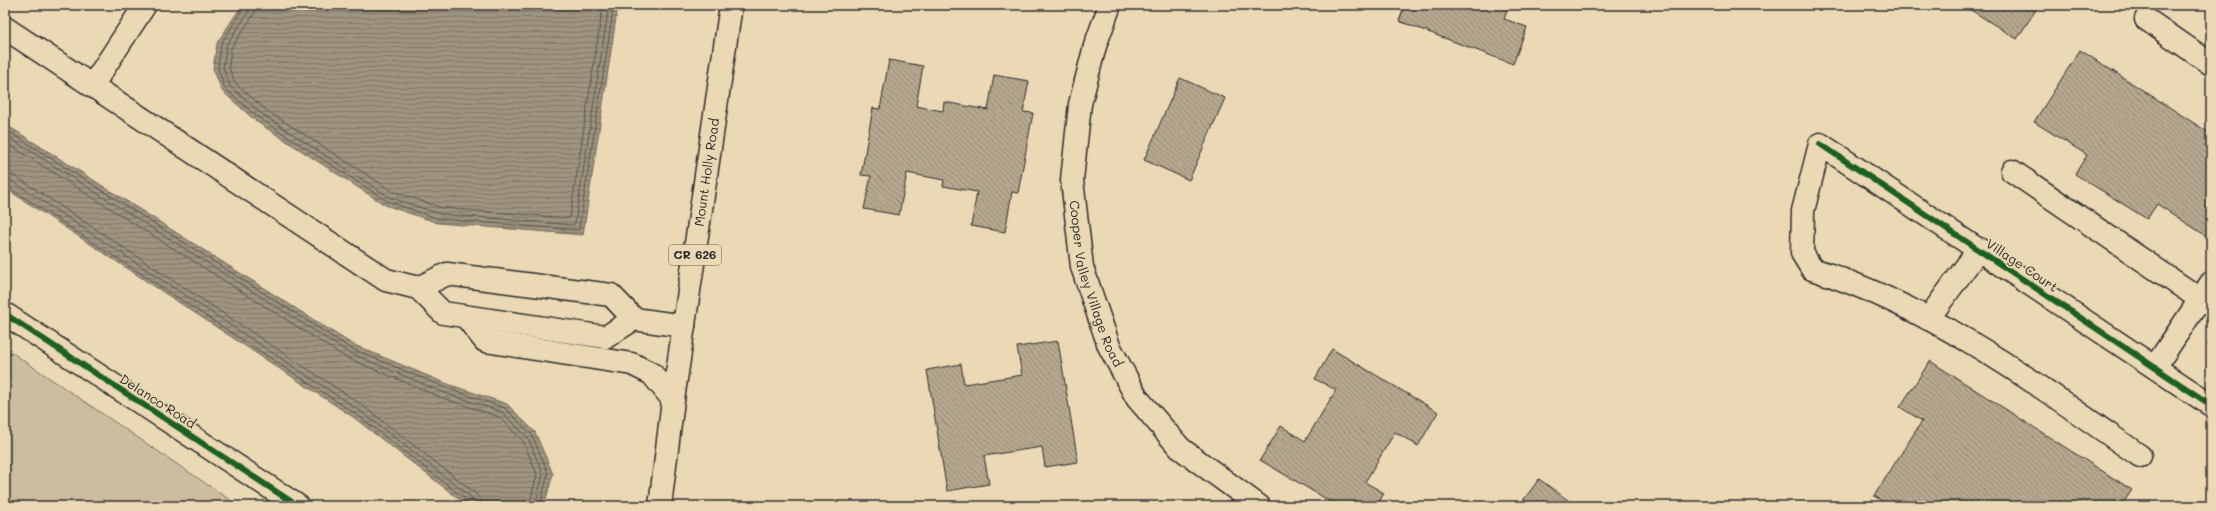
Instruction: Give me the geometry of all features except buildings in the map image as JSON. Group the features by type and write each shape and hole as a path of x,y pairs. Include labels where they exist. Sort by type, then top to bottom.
{"street":[{"path":"92,86 145,5"},
{"name":"Mount Holly Road","path":"660,506 673,400 731,5"},
{"name":"Cooper Valley Village Road","path":"1110,5 1095,46 1080,104 1072,180 1082,267 1109,346 1137,398 1180,448 1259,506"},
{"path":"2146,19 2211,64"},
{"path":"5,28 386,280 418,288 443,313 606,337 634,319"},
{"name":"Village Court","path":"1928,319 1886,298 1812,269 1802,253 1803,211 1820,144 2211,405"},
{"path":"2012,171 2206,291 2155,367"},
{"path":"1978,249 1928,319 2018,371 2140,456"},
{"path":"418,288 447,274 611,295 634,319 684,326"},
{"name":"Delanco Road","path":"5,314 298,506"},
{"path":"466,316 485,341 632,364 652,374 673,400"}],"shaded area":[{"path":"5,348 239,506 5,506"}],"water":[{"path":"242,5 618,5 583,235 438,223 385,205 257,122 222,91 213,68 217,43"},
{"path":"5,124 352,344 445,383 507,404 535,432 553,474 544,506 468,506 353,417 5,188"}],"cycle path":[{"path":"1820,144 2211,405"},
{"path":"5,314 298,506"}]}
